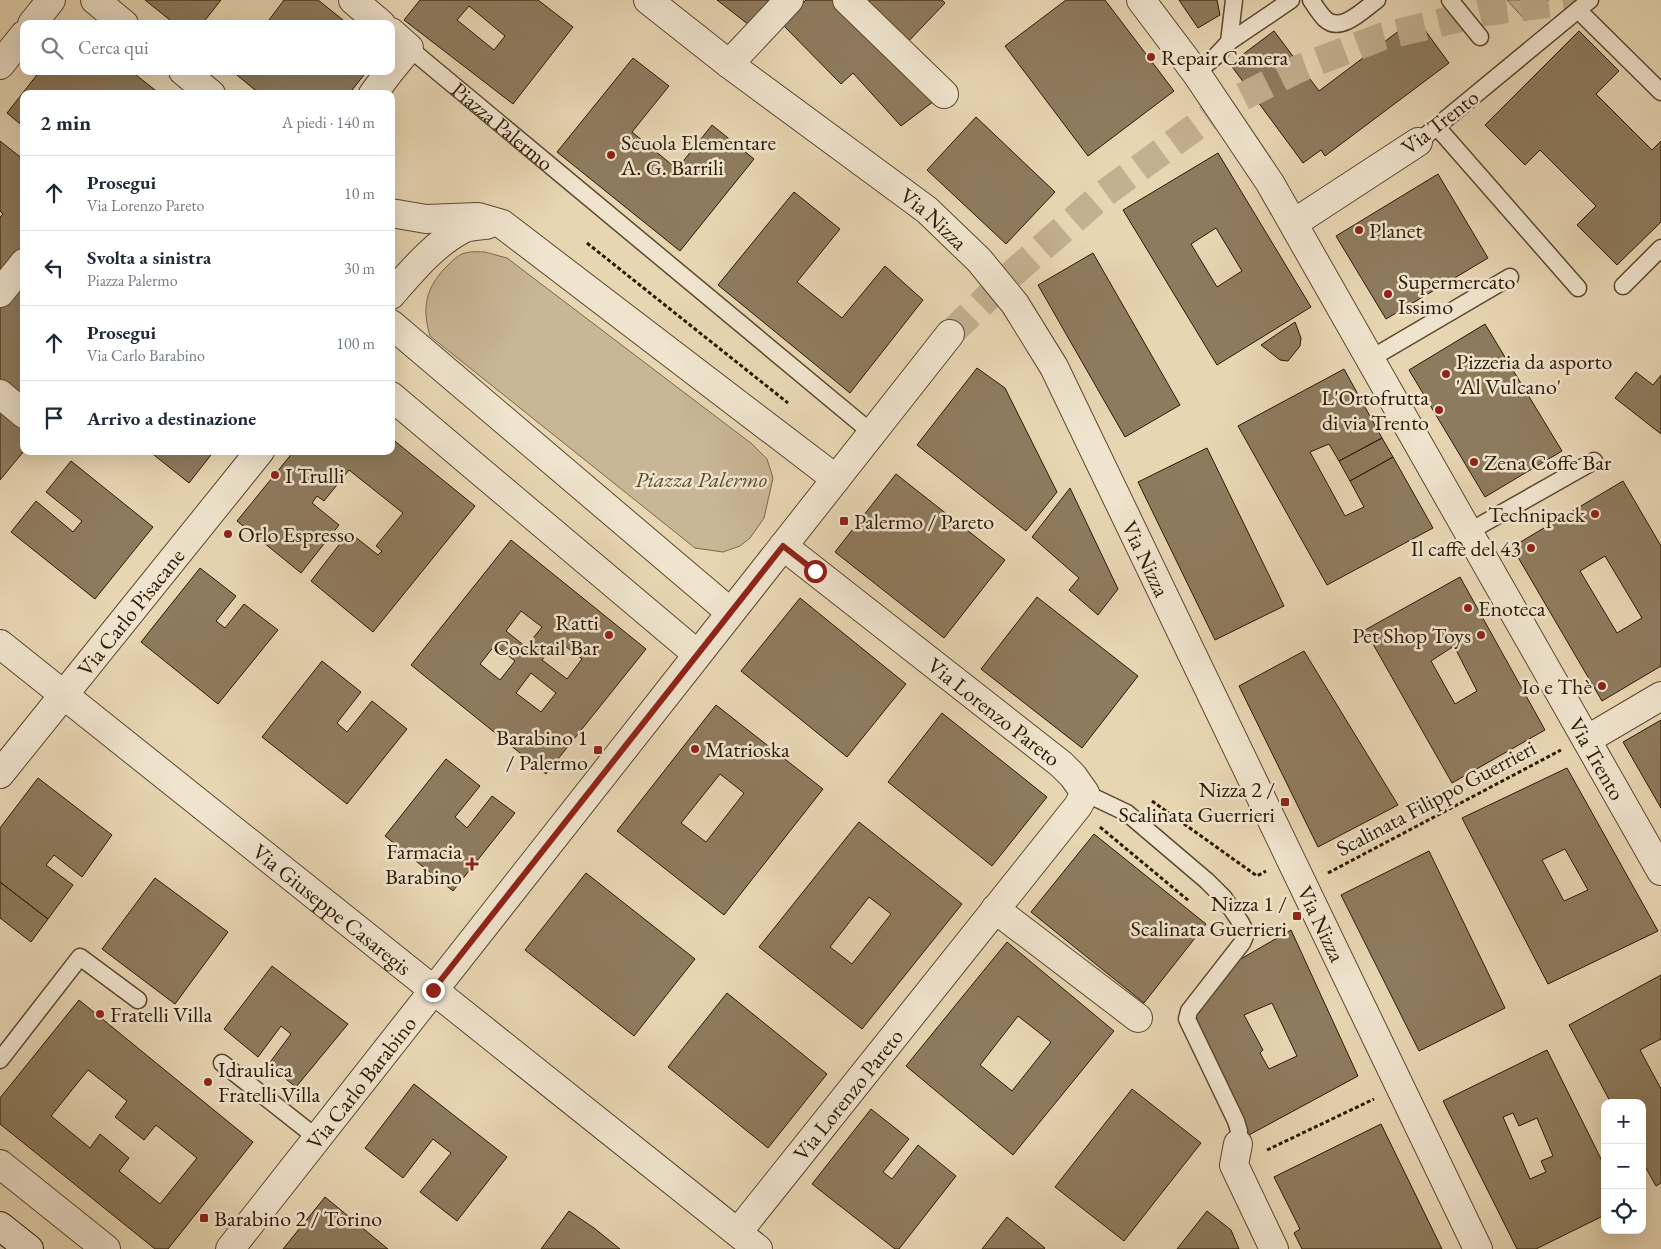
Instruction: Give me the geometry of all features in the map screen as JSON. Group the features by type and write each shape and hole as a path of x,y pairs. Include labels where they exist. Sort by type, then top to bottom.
{"street":[{"path":"35,20 51,0"},
{"path":"95,0 119,20"},
{"path":"353,0 377,20"},
{"name":"Via Nizza","path":"648,0 729,64 927,210 978,260 1015,304 1054,368 1478,1249"},
{"path":"729,64 789,0"},
{"path":"847,0 944,94"},
{"name":"Via Trento","path":"1141,0 1196,72 1270,182 1661,870"},
{"path":"0,65 20,40"},
{"name":"Piazza Palermo","path":"395,57 400,40"},
{"path":"188,75 206,90"},
{"name":"Piazza Palermo","path":"375,90 388,75"},
{"name":"Via Trento","path":"1294,223 1427,135"},
{"path":"395,214 426,219 478,217 502,224 836,479"},
{"path":"395,290 410,273 440,245 464,228 502,224"},
{"path":"0,293 20,268"},
{"path":"395,327 730,612"},
{"path":"395,399 697,654 950,334"},
{"path":"0,394 20,411"},
{"name":"Via Carlo Pisacane","path":"0,774 257,455"},
{"name":"Via Lorenzo Pareto","path":"748,1241 995,909 1078,806 1085,793 1073,776 1061,764 783,546"},
{"name":"Via Giuseppe Casaregis","path":"0,644 748,1241"},
{"name":"Via Carlo Barabino","path":"230,1249 697,654"},
{"path":"1588,740 1661,696"},
{"path":"995,909 1138,1018"},
{"path":"1236,1155 1274,1249"},
{"path":"0,1164 106,1249"},
{"path":"0,1226 29,1249"}],"lane":[{"path":"1229,42 1234,0"},
{"path":"1196,72 1216,56 1229,42 1291,0"},
{"path":"1311,0 1326,20 1335,24 1346,23 1377,0"},
{"path":"1450,0 1480,37"},
{"name":"Via Trento","path":"1427,135 1584,5 1661,92"},
{"name":"Piazza Palermo","path":"400,40 872,433"},
{"path":"1427,135 1578,288"},
{"path":"1623,286 1661,248"},
{"path":"1370,359 1510,277"},
{"path":"1470,531 1594,462"},
{"path":"1085,793 1126,813 1170,850 1224,898 1244,929 1242,943 1189,1011 1188,1019 1236,1121 1238,1131 1236,1155"},
{"path":"0,1060 80,957 138,1000"},
{"path":"222,1063 317,1138"}],"path":[{"path":"587,243 795,409"},
{"name":"Scalinata Filippo Guerrieri","path":"1325,875 1563,749"},
{"path":"1152,801 1257,876 1267,870"},
{"path":"1097,826 1189,901"},
{"path":"1236,1155 1376,1098"}],"green space":[{"path":"1507,0 1549,0 1526,21"},
{"name":"Piazza Palermo","path":"470,252 485,252 507,258 752,444 767,459 773,478 764,518 750,538 740,546 723,552 695,548 430,336 426,316 427,299 439,275 460,255"}],"building":[{"path":"145,0 221,0 205,20 170,20"},
{"path":"284,0 318,0 343,20 269,20"},
{"path":"420,0 538,0 573,27 513,104 404,20","holes":["469,6 505,36 494,50 457,20"]},
{"path":"717,0 769,0 749,25"},
{"path":"806,0 837,0 938,98 901,126 853,73 841,84 782,24"},
{"path":"856,0 942,0 945,3 904,46"},
{"path":"1066,0 1105,0 1174,91 1088,156 1005,46"},
{"path":"1179,0 1217,0 1220,15 1198,28"},
{"path":"1416,18 1449,63 1325,156 1321,150 1303,163 1230,64 1274,31 1319,91"},
{"path":"1579,31 1619,71 1596,94 1652,150 1661,141 1661,222 1617,265 1577,225 1596,206 1540,150 1525,165 1485,125"},
{"name":"Scuola Elementare A. G. Barrili","path":"633,58 669,86 632,132 677,169 712,125 754,159 680,251 557,152"},
{"path":"37,75 136,75 155,90 25,90"},
{"path":"237,75 364,75 352,90 255,90"},
{"path":"20,96 20,124 7,113"},
{"path":"976,117 1055,192 1006,244 927,170"},
{"path":"0,141 20,157 20,259 0,284 0,217 3,214 0,211"},
{"path":"1218,153 1311,307 1217,365 1123,210","holes":["1216,228 1242,271 1217,287 1191,244"]},
{"path":"1438,174 1488,258 1386,319 1336,236"},
{"path":"794,192 840,229 797,282 842,318 885,266 923,300 850,393 718,285"},
{"path":"1093,253 1180,405 1125,437 1038,285"},
{"path":"20,279 20,403 0,387 0,303"},
{"path":"1295,322 1301,338 1300,346 1288,361 1280,360 1261,345"},
{"path":"1485,324 1562,451 1485,497 1409,370"},
{"path":"977,368 1005,388 1057,492 1026,531 917,445"},
{"path":"1344,369 1382,438 1339,461 1329,444 1310,452 1345,516 1364,507 1350,481 1393,457 1433,528 1327,585 1238,426"},
{"path":"1636,372 1653,385 1661,375 1661,434 1615,398"},
{"path":"0,410 20,427 21,455 0,480"},
{"path":"1382,438 1393,457 1350,481 1339,461"},
{"path":"395,441 475,506 373,632 311,581 349,532 378,555 382,551 376,546 403,513 349,470 324,501 317,496 312,503 339,525 301,573 237,521 291,455 395,455"},
{"path":"1207,448 1284,606 1215,640 1138,482"},
{"path":"154,455 211,455 189,483"},
{"path":"71,461 153,527 95,599 11,532 36,501 73,532 82,521 46,492"},
{"path":"896,474 1005,560 944,638 835,552"},
{"path":"1623,481 1661,546 1661,666 1602,701 1512,547","holes":["1605,556 1642,618 1617,633 1580,571"]},
{"path":"1070,488 1118,589 1098,615 1069,590 1079,578 1032,537"},
{"path":"511,540 646,649 546,774 411,665","holes":["521,611 542,627 526,647 506,631","557,640 582,659 567,679 542,660","495,645 515,661 500,680 480,664","531,673 556,693 541,712 516,693"]},
{"path":"200,568 236,596 216,621 225,628 244,604 278,630 218,704 141,642"},
{"path":"1460,577 1545,730 1452,783 1365,630","holes":["1454,646 1477,691 1455,704 1431,661"]},
{"path":"1037,597 1138,676 1082,748 981,669"},
{"path":"800,598 906,684 847,757 741,671"},
{"path":"1304,651 1398,805 1318,847 1239,686"},
{"path":"322,661 361,692 337,723 347,732 372,701 407,729 347,804 262,737"},
{"path":"716,705 823,789 724,915 617,831","holes":["720,774 744,793 706,842 681,823"]},
{"path":"942,713 1047,797 992,866 888,782"},
{"path":"1661,720 1661,808 1623,742"},
{"path":"446,759 480,786 455,817 467,828 492,796 515,813 453,891 385,836"},
{"path":"1567,768 1658,931 1548,984 1462,818","holes":["1565,849 1588,890 1564,901 1542,860"]},
{"path":"38,778 112,835 82,877 54,855 46,865 73,885 48,919 0,882 0,828"},
{"path":"859,822 962,904 862,1029 759,947","holes":["869,897 891,914 852,964 830,947"]},
{"path":"1094,834 1206,924 1144,1003 1031,912"},
{"path":"1429,851 1505,1008 1419,1051 1341,895"},
{"path":"586,873 695,959 634,1036 525,950"},
{"path":"155,878 228,932 175,1004 102,949"},
{"path":"0,882 48,919 31,942 0,918"},
{"path":"1291,930 1358,1076 1249,1135 1192,1018 1232,964","holes":["1272,1003 1297,1056 1269,1069 1260,1053 1263,1050 1244,1015"]},
{"path":"1007,942 1114,1031 1013,1155 906,1066","holes":["1018,1016 1051,1042 1012,1091 980,1065"]},
{"path":"272,966 348,1024 296,1087 268,1065 291,1034 281,1026 258,1057 224,1029"},
{"path":"1661,975 1661,1039 1640,1050 1661,1089 1661,1183 1656,1186 1646,1168 1646,1099 1609,1099 1569,1025"},
{"path":"727,993 827,1074 768,1148 668,1067"},
{"path":"79,1000 253,1142 168,1249 155,1249 0,1124 0,1098","holes":["88,1070 127,1101 115,1117 144,1140 156,1125 197,1158 160,1204 119,1171 129,1158 100,1134 90,1148 51,1116"]},
{"path":"1547,1050 1601,1159 1601,1217 1536,1249 1517,1249 1443,1101","holes":["1513,1113 1519,1126 1537,1118 1553,1156 1541,1161 1546,1172 1530,1179 1503,1117"]},
{"path":"414,1084 507,1157 457,1221 420,1192 451,1153 433,1139 403,1178 365,1148"},
{"path":"1132,1089 1201,1143 1124,1241 1055,1187"},
{"path":"871,1109 909,1139 883,1172 892,1179 918,1145 956,1176 899,1249 895,1249 812,1184"},
{"path":"1381,1124 1442,1249 1302,1249 1294,1233 1300,1229 1274,1177"},
{"path":"325,1197 388,1249 283,1249"},
{"path":"569,1211 594,1228 620,1249 541,1249"},
{"path":"1207,1211 1231,1230 1239,1249 1177,1249"},
{"path":"1007,1217 1045,1248 982,1249"}],"tunnel":[{"path":"950,334 1012,274 1101,196 1224,106 1300,68 1381,37 1485,12 1578,0"}],"place":[{"name":"Repair Camera","path":"1151,57"},
{"name":"Scuola Elementare A. G. Barrili","path":"611,155"},
{"name":"Planet","path":"1359,230"},
{"name":"Supermercato Issimo","path":"1388,294"},
{"name":"Pizzeria da asporto 'Al Vulcano'","path":"1446,374"},
{"name":"L'Ortofrutta di via Trento","path":"1439,410"},
{"name":"Zena Coffe Bar","path":"1474,462"},
{"name":"I Trulli","path":"275,475"},
{"name":"Technipack","path":"1595,514"},
{"name":"Palermo / Pareto","path":"844,521"},
{"name":"Orlo Espresso","path":"228,534"},
{"name":"Il caffè del 43","path":"1531,548"},
{"name":"Enoteca","path":"1468,608"},
{"name":"Ratti Cocktail Bar","path":"609,635"},
{"name":"Pet Shop Toys","path":"1481,635"},
{"name":"Io e Thè","path":"1602,686"},
{"name":"Matrioska","path":"695,749"},
{"name":"Barabino 1 / Palermo","path":"598,750"},
{"name":"Nizza 2 / Scalinata Guerrieri","path":"1285,802"},
{"name":"Farmacia Barabino","path":"472,864"},
{"name":"Nizza 1 / Scalinata Guerrieri","path":"1297,916"},
{"name":"Fratelli Villa","path":"100,1014"},
{"name":"Idraulica Fratelli Villa","path":"208,1082"},
{"name":"Barabino 2 / Torino","path":"204,1218"}],"route":[{"path":"433,990 783,546 815,571"}]}
